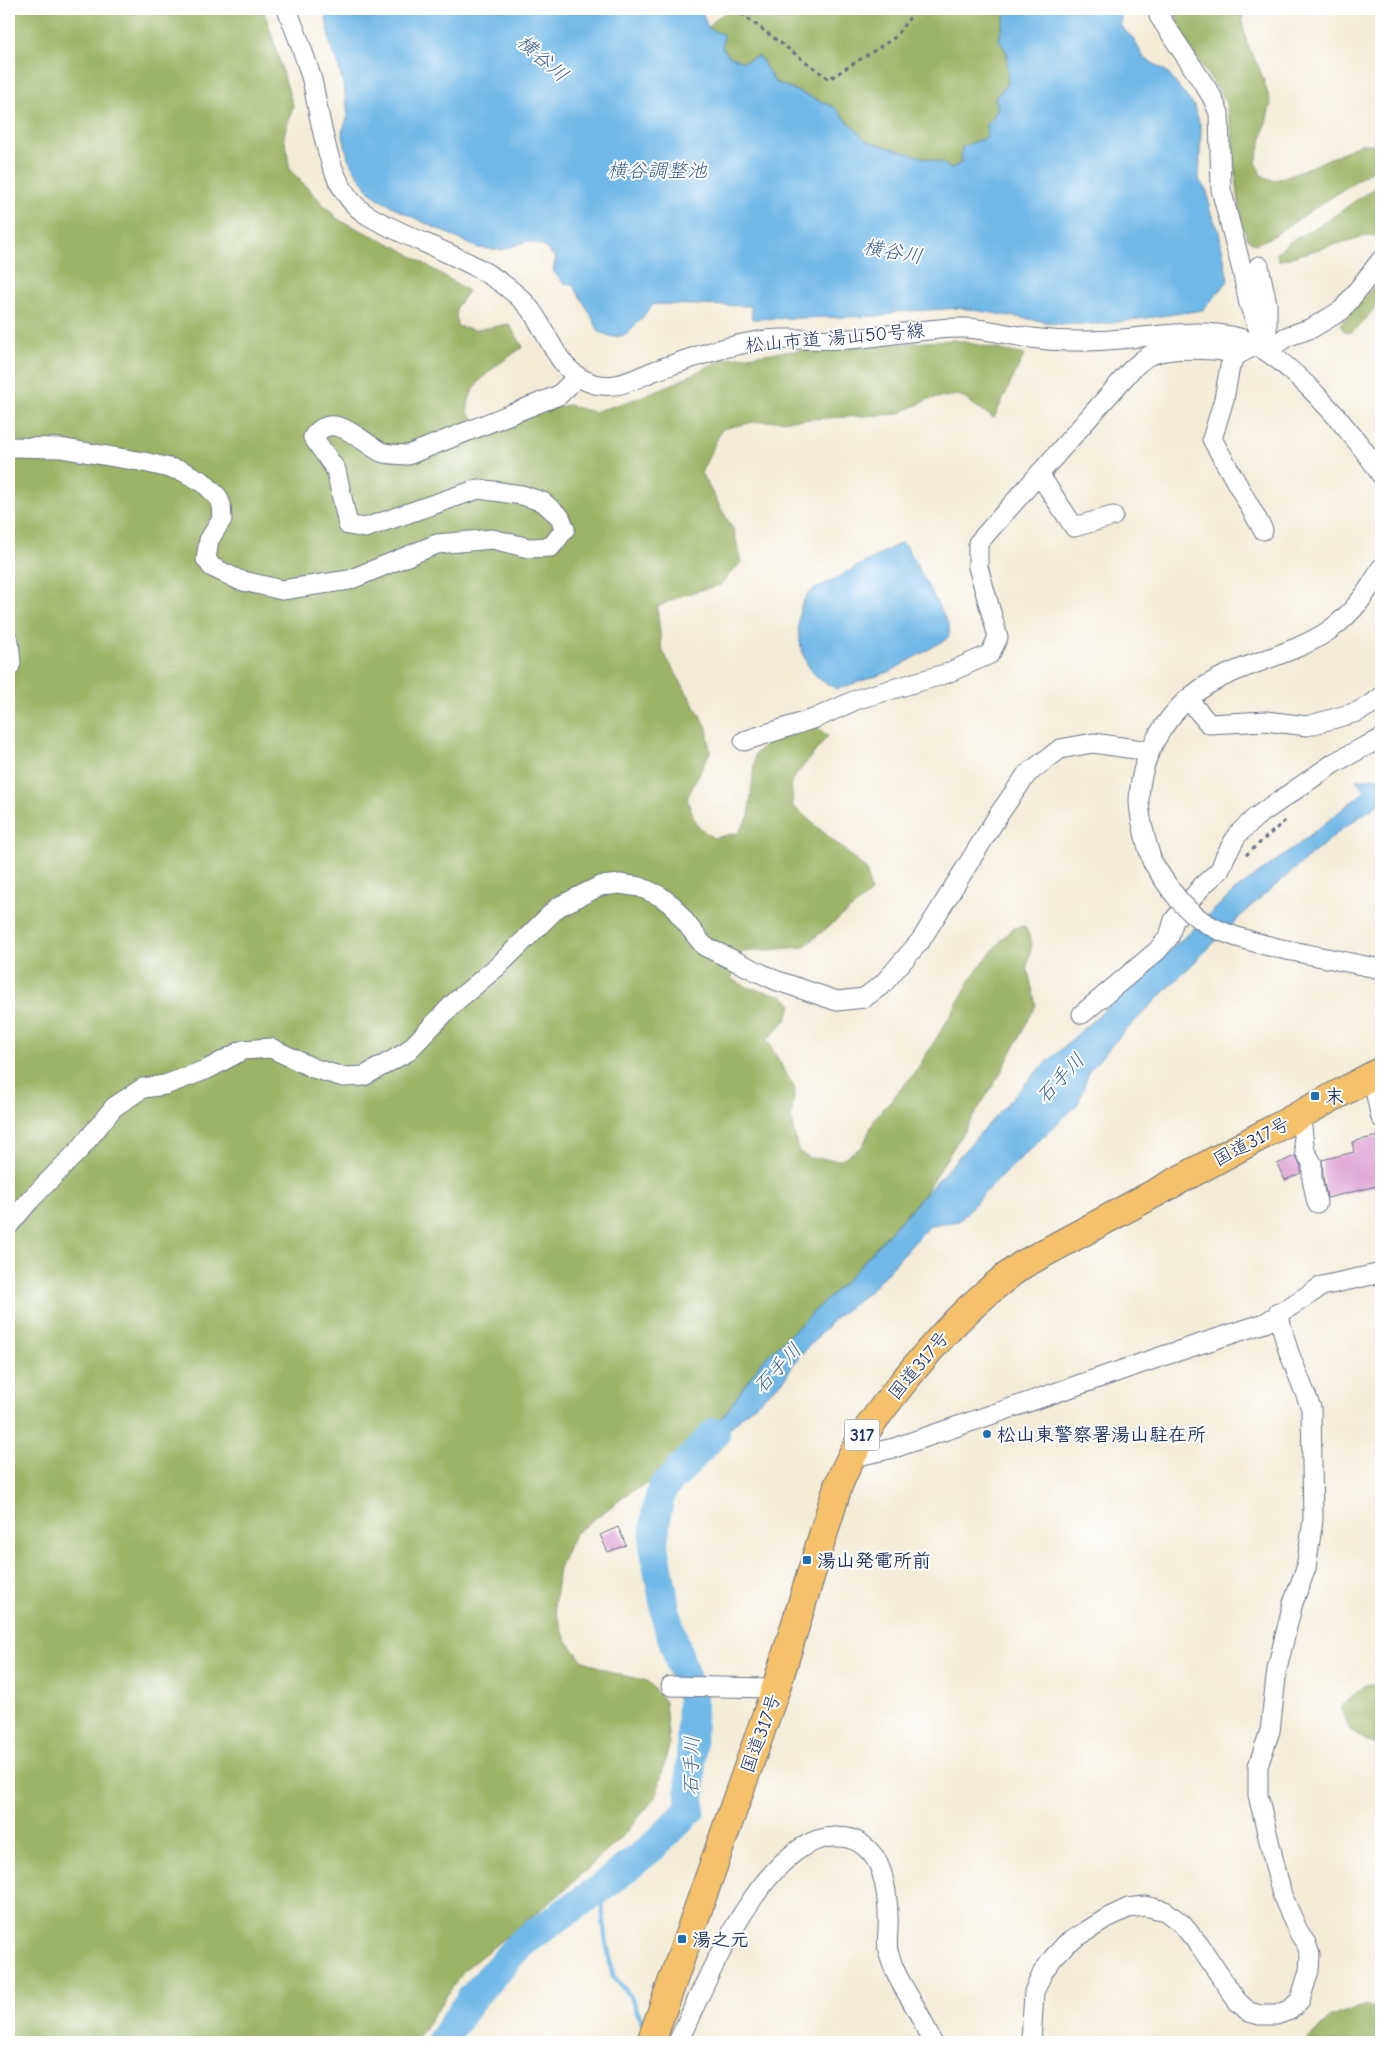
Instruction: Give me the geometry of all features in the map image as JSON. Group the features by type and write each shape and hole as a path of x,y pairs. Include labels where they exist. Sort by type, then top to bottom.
{"highway":[{"name":"国道317号","path":"651,2042 776,1688 825,1527 849,1458 872,1421 927,1351 975,1301 1022,1265 1377,1073"}],"street":[{"name":"松山市道 湯山50号線","path":"287,9 312,80 324,141 332,166 348,197 366,215 491,274 508,287 534,312 556,356 577,377 597,385 616,385 724,347 761,340 851,339 916,330 966,328 1008,332 1037,339 1078,342 1113,341 1168,335 1213,335 1240,338 1262,348"},
{"path":"1160,9 1159,16 1211,95 1219,113 1221,188 1249,304 1262,348 1308,387 1352,435 1381,475"},
{"path":"744,740 816,718 858,698 945,674 990,654 998,637 978,567 978,543 1132,369 1150,355 1180,349 1227,351 1237,355 1262,348 1312,328 1342,310 1381,260"},
{"path":"1260,266 1267,304 1262,348"},
{"path":"1237,355 1230,366 1224,399 1212,439 1263,530"},
{"path":"9,447 60,448 182,470 203,482 218,497 221,505 222,519 209,540 206,559 212,567 239,580 282,590 350,580 437,544 492,539 529,548 551,547 565,529 560,517 543,502 522,495 478,489 365,528 348,525 336,470 313,438 319,429 329,426 343,427 383,453 408,455 559,395 577,377"},
{"path":"1040,474 1074,527 1113,516"},
{"path":"1381,568 1365,596 1349,615 1330,630 1208,685 1188,699 1173,715 1149,751 1141,782 1139,803 1144,836 1152,861 1169,890 1189,912 1207,925 1235,937 1277,948 1381,969"},
{"path":"9,641 11,663 9,668"},
{"path":"1188,699 1208,724 1266,721 1307,726 1357,712 1381,697"},
{"path":"1082,1014 1157,951 1169,937 1174,920 1203,885 1220,870 1225,856 1237,835 1256,817 1334,764 1381,739"},
{"path":"9,1225 30,1200 80,1149 114,1107 143,1088 165,1085 208,1069 243,1050 271,1048 313,1068 343,1077 364,1076 407,1052 455,1002 498,966 558,907 600,886 620,884 640,887 660,896 672,905 704,946 775,980 837,1001 864,998 883,984 921,940 999,814 1027,774 1060,749 1093,743 1149,751"},
{"path":"1377,1073 1381,1118"},
{"path":"1295,1117 1302,1128 1305,1151 1312,1163 1312,1179 1317,1203"},
{"path":"849,1458 894,1448 1265,1323 1322,1286 1381,1273"},
{"path":"1031,2042 1034,1992 1043,1972 1053,1958 1066,1944 1128,1908 1145,1906 1165,1911 1182,1924 1200,1946 1237,2001 1248,2012 1260,2015 1276,2015 1290,2010 1300,2000 1309,1970 1310,1955 1282,1895 1258,1795 1258,1766 1270,1731 1277,1669 1293,1603 1306,1568 1313,1520 1311,1408 1288,1350 1278,1313"},
{"path":"671,1686 776,1688"},
{"path":"678,2042 735,1926 761,1885 784,1861 804,1846 827,1836 848,1837 860,1842 876,1859 889,1906 888,1953 900,1985 914,2005 932,2042"}],"path":[{"path":"736,9 829,79 894,38 916,9"},
{"path":"1220,870 1242,860 1294,813"}],"green space":[{"path":"9,9 263,9 293,106 284,135 290,170 339,220 401,249 468,291 456,308 457,326 475,330 509,324 523,347 486,374 472,392 468,413 486,429 534,413 568,405 593,412 630,401 675,383 723,359 780,352 955,340 1024,355 994,418 959,395 929,399 898,414 753,422 722,429 701,473 734,531 741,562 720,585 683,595 657,607 662,650 707,727 710,752 687,798 696,825 713,838 738,833 749,816 755,754 766,743 817,727 828,736 791,781 793,806 866,869 871,893 803,947 742,952 731,979 750,988 784,996 792,1005 786,1020 767,1040 795,1089 791,1118 798,1151 809,1158 840,1160 862,1147 876,1117 914,1074 974,974 1013,928 1025,926 1032,944 1027,967 1036,1005 999,1076 924,1194 845,1282 761,1362 688,1463 632,1491 574,1534 559,1568 554,1607 566,1640 582,1660 613,1673 647,1681 665,1702 669,1745 656,1797 622,1837 558,1896 465,1969 415,2042 9,2042"},
{"path":"785,9 1007,9 999,40 1007,52 1008,83 995,98 998,107 993,118 986,125 987,137 962,147 961,163 951,169 942,163 867,141 834,107 775,82 759,56 743,62 729,56 708,28 715,19 729,11 771,21 781,18"},
{"path":"1180,9 1244,9 1242,22 1247,44 1260,70 1271,103 1256,162 1261,175 1274,181 1320,163 1360,144 1373,144 1381,155 1371,171 1270,238 1255,244 1248,239 1241,224 1231,127 1225,101 1178,29 1176,14"},
{"path":"1381,183 1381,235 1361,237 1278,261 1277,253 1291,241 1327,221"},
{"path":"1381,278 1381,295 1373,311 1350,333 1344,331 1340,324"},
{"path":"1381,1681 1381,1748 1350,1730 1340,1707 1364,1686"},
{"path":"1364,2006 1381,2006 1381,2042 1305,2042 1331,2018"}],"water":[{"name":"横谷調整池","path":"325,9 701,9 708,28 724,35 722,48 729,56 743,62 759,56 775,82 834,107 867,141 942,163 951,169 961,163 962,147 987,137 986,125 993,118 998,107 995,98 1008,83 1007,52 999,40 1007,9 1131,9 1122,15 1120,22 1122,28 1133,38 1144,58 1166,71 1194,106 1201,128 1199,180 1207,191 1210,211 1219,232 1228,281 1203,310 1103,324 1060,324 960,308 895,312 884,316 752,319 751,306 654,304 626,335 613,337 599,332 572,284 563,283 553,271 556,258 543,246 527,241 502,250 478,248 402,212 373,195 348,158 342,132 348,116 345,93 338,63 330,44"},
{"path":"901,543 906,546 949,625 949,636 889,672 837,689 813,673 804,656 798,625 802,603 808,593"},
{"path":"1381,777 1381,805 1379,804 1343,828 1250,907 1120,1036 1089,1071 1078,1104 987,1190 959,1221 930,1225 869,1292 834,1319 796,1360 783,1381 715,1442 688,1463 761,1362 845,1282 1034,1074 1236,890 1294,848 1365,791 1356,780"}],"building":[{"path":"1377,1136 1381,1156 1381,1185 1327,1198 1322,1160 1354,1152 1352,1142"},
{"path":"1295,1156 1301,1166 1301,1173 1285,1180 1277,1164"},
{"path":"618,1527 626,1545 608,1552 600,1535"}],"waterway":[{"name":"石手川","path":"441,2042 471,1999 521,1943 605,1885 655,1845 690,1810 692,1698 668,1624 654,1545 656,1513 662,1489 715,1433"},
{"path":"605,1885 602,1908 613,1976 630,1996 645,2028"}],"place":[{"name":"末","path":"1315,1096"},
{"name":"松山東警察署湯山駐在所","path":"987,1434"},
{"name":"湯山発電所前","path":"807,1560"},
{"name":"湯之元","path":"682,1939"}],"water label":[{"name":"横谷川","path":"543,58"},
{"name":"横谷川","path":"893,251"}]}
